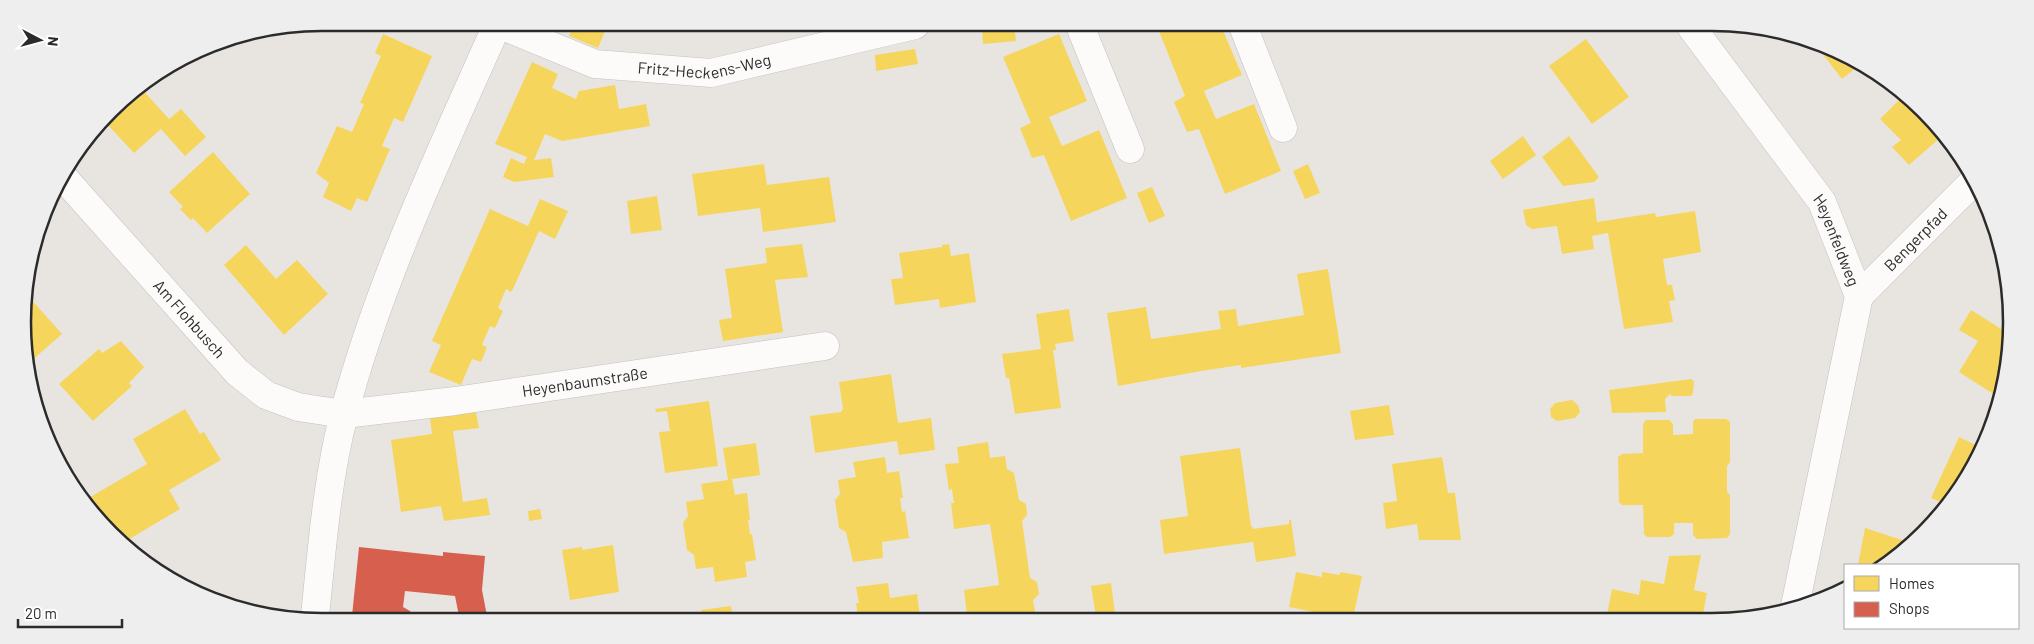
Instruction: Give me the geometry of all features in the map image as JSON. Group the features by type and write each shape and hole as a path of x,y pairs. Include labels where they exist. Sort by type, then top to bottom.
{"street":[{"path":"315,613 329,484 344,414 370,329 421,198 495,31"},
{"name":"Fritz-Heckens-Weg","path":"515,31 595,64 711,72 889,31"},
{"path":"1082,31 1130,149"},
{"path":"1245,31 1283,128"},
{"name":"Heyenfeldweg","path":"1694,31 1822,202 1860,296 1796,600"},
{"name":"Am Flohbusch","path":"67,182 237,372 266,395 298,407 344,414"},
{"name":"Bengerpfad","path":"1860,296 1969,186"},
{"name":"Heyenbaumstraße","path":"344,414 455,401 826,346"}],"building: Homes":[{"path":"571,31 605,31 598,48 569,36"},
{"path":"982,31 1015,31 1016,41 983,44"},
{"path":"1159,31 1223,31 1242,75 1204,91 1216,119 1254,104 1281,171 1225,194 1199,129 1187,132 1174,102 1185,96"},
{"path":"383,34 432,56 403,122 394,118 382,146 390,149 367,202 357,198 351,211 323,197 329,183 316,173 337,126 352,132 364,104 360,103 381,56 375,53"},
{"path":"1059,34 1087,101 1049,117 1062,146 1099,130 1127,198 1071,221 1044,155 1032,158 1020,128 1031,123 1003,57"},
{"path":"1586,39 1629,97 1592,124 1549,66"},
{"path":"915,49 918,64 876,71 875,55"},
{"path":"1821,52 1855,69 1842,79"},
{"path":"532,62 558,74 552,88 576,99 579,91 615,85 619,109 646,104 650,126 562,141 545,134 534,160 551,158 554,177 514,182 503,177 511,158 524,164 527,157 495,144"},
{"path":"144,92 169,119 181,109 206,137 185,156 161,129 134,153 108,125"},
{"path":"1900,99 1918,116 1938,139 1909,165 1892,147 1901,140 1880,119"},
{"path":"1523,136 1536,155 1503,179 1490,161"},
{"path":"1569,136 1599,177 1594,182 1563,186 1542,157"},
{"path":"213,152 250,194 207,233 193,218 191,220 180,209 183,207 169,192"},
{"path":"764,164 767,185 829,177 836,222 763,232 760,208 698,216 692,174"},
{"path":"1308,164 1320,193 1305,199 1293,171"},
{"path":"1152,187 1165,216 1149,223 1137,193"},
{"path":"657,196 662,230 631,234 627,201"},
{"path":"1594,198 1597,222 1655,213 1656,217 1695,211 1701,252 1663,259 1667,285 1672,285 1675,300 1669,301 1673,322 1624,329 1608,233 1592,236 1594,249 1562,254 1557,226 1532,229 1526,225 1523,210"},
{"path":"540,199 568,211 555,239 539,231 513,289 511,292 506,289 498,308 503,311 495,328 490,326 482,345 487,347 481,362 472,359 461,385 429,372 441,345 432,341 490,209 528,226"},
{"path":"802,244 808,277 775,280 783,332 723,341 719,320 732,318 725,269 767,263 765,248"},
{"path":"949,244 951,256 969,253 976,302 940,308 939,299 895,305 891,279 903,278 899,253 942,247 942,245"},
{"path":"246,245 276,279 297,260 328,294 284,335 224,265"},
{"path":"1328,269 1341,353 1241,368 1241,365 1118,386 1107,313 1146,307 1151,339 1221,329 1218,311 1236,309 1238,326 1304,315 1297,274"},
{"path":"32,301 62,334 34,359 31,322"},
{"path":"1069,309 1074,341 1055,344 1056,350 1053,350 1061,408 1015,414 1009,378 1006,378 1002,354 1041,349 1036,314"},
{"path":"1971,310 2003,330 2000,360 1994,394 1959,372 1978,341 1959,330"},
{"path":"121,341 144,367 129,383 132,386 93,421 59,384 99,349 102,353"},
{"path":"891,374 898,423 931,418 935,450 899,455 897,441 815,453 810,416 841,412 843,409 839,382"},
{"path":"1691,379 1694,381 1691,396 1672,396 1670,394 1665,399 1666,412 1612,413 1609,390"},
{"path":"1572,400 1578,405 1580,412 1575,418 1557,421 1551,417 1550,409 1555,403"},
{"path":"709,401 718,466 665,473 659,432 670,431 667,411 656,412 655,409"},
{"path":"1389,405 1394,435 1355,440 1350,411"},
{"path":"185,409 200,434 204,432 221,460 169,490 180,509 128,540 103,514 90,497 147,464 133,439"},
{"path":"476,412 479,428 453,431 463,502 487,498 490,515 444,521 441,506 401,512 391,440 432,434 430,418"},
{"path":"1695,419 1726,419 1730,422 1730,462 1727,466 1727,492 1730,495 1730,534 1727,538 1697,539 1693,535 1693,523 1674,523 1674,534 1670,537 1647,537 1644,534 1643,505 1622,505 1619,502 1618,457 1622,454 1643,453 1643,424 1646,420 1669,420 1673,424 1673,435 1693,434 1693,422"},
{"path":"1959,437 1976,445 1954,484 1941,502 1931,498"},
{"path":"988,442 990,458 1005,456 1007,469 1014,473 1019,500 1026,504 1027,515 1022,521 1030,578 1037,582 1039,594 1033,600 1035,613 967,613 964,590 999,585 990,524 954,529 951,503 954,503 952,489 949,490 945,464 959,463 957,447"},
{"path":"756,443 760,475 732,479 735,495 747,493 750,520 748,520 756,560 745,562 747,577 715,582 713,567 696,569 694,555 687,550 683,523 688,516 686,502 704,499 701,484 728,480 723,448"},
{"path":"1240,448 1251,526 1253,529 1289,524 1289,520 1291,520 1296,556 1256,562 1253,542 1164,554 1160,520 1188,516 1180,456"},
{"path":"885,457 887,473 899,471 903,498 900,498 902,512 905,511 909,538 882,542 883,558 853,562 846,532 839,528 835,500 840,494 838,480 856,477 853,462"},
{"path":"1442,457 1448,493 1455,493 1461,540 1419,540 1417,524 1386,529 1383,503 1397,501 1392,464"},
{"path":"540,509 542,519 529,521 528,511"},
{"path":"1865,528 1904,541 1874,564 1858,564"},
{"path":"613,545 619,592 570,600 562,550 582,547 582,550"},
{"path":"1701,555 1694,590 1707,593 1703,613 1607,613 1612,589 1639,595 1641,580 1664,584 1669,556"},
{"path":"1296,572 1322,577 1322,572 1340,575 1340,572 1362,576 1354,613 1318,613 1289,607"},
{"path":"888,583 890,598 917,594 919,613 857,613 856,603 859,603 856,587"},
{"path":"1111,583 1115,613 1095,613 1091,586"},
{"path":"731,606 732,613 701,613 701,610"}],"building: Shops":[{"path":"359,547 443,556 443,552 485,556 482,590 486,613 458,613 455,596 405,591 403,607 411,613 352,613"}]}
